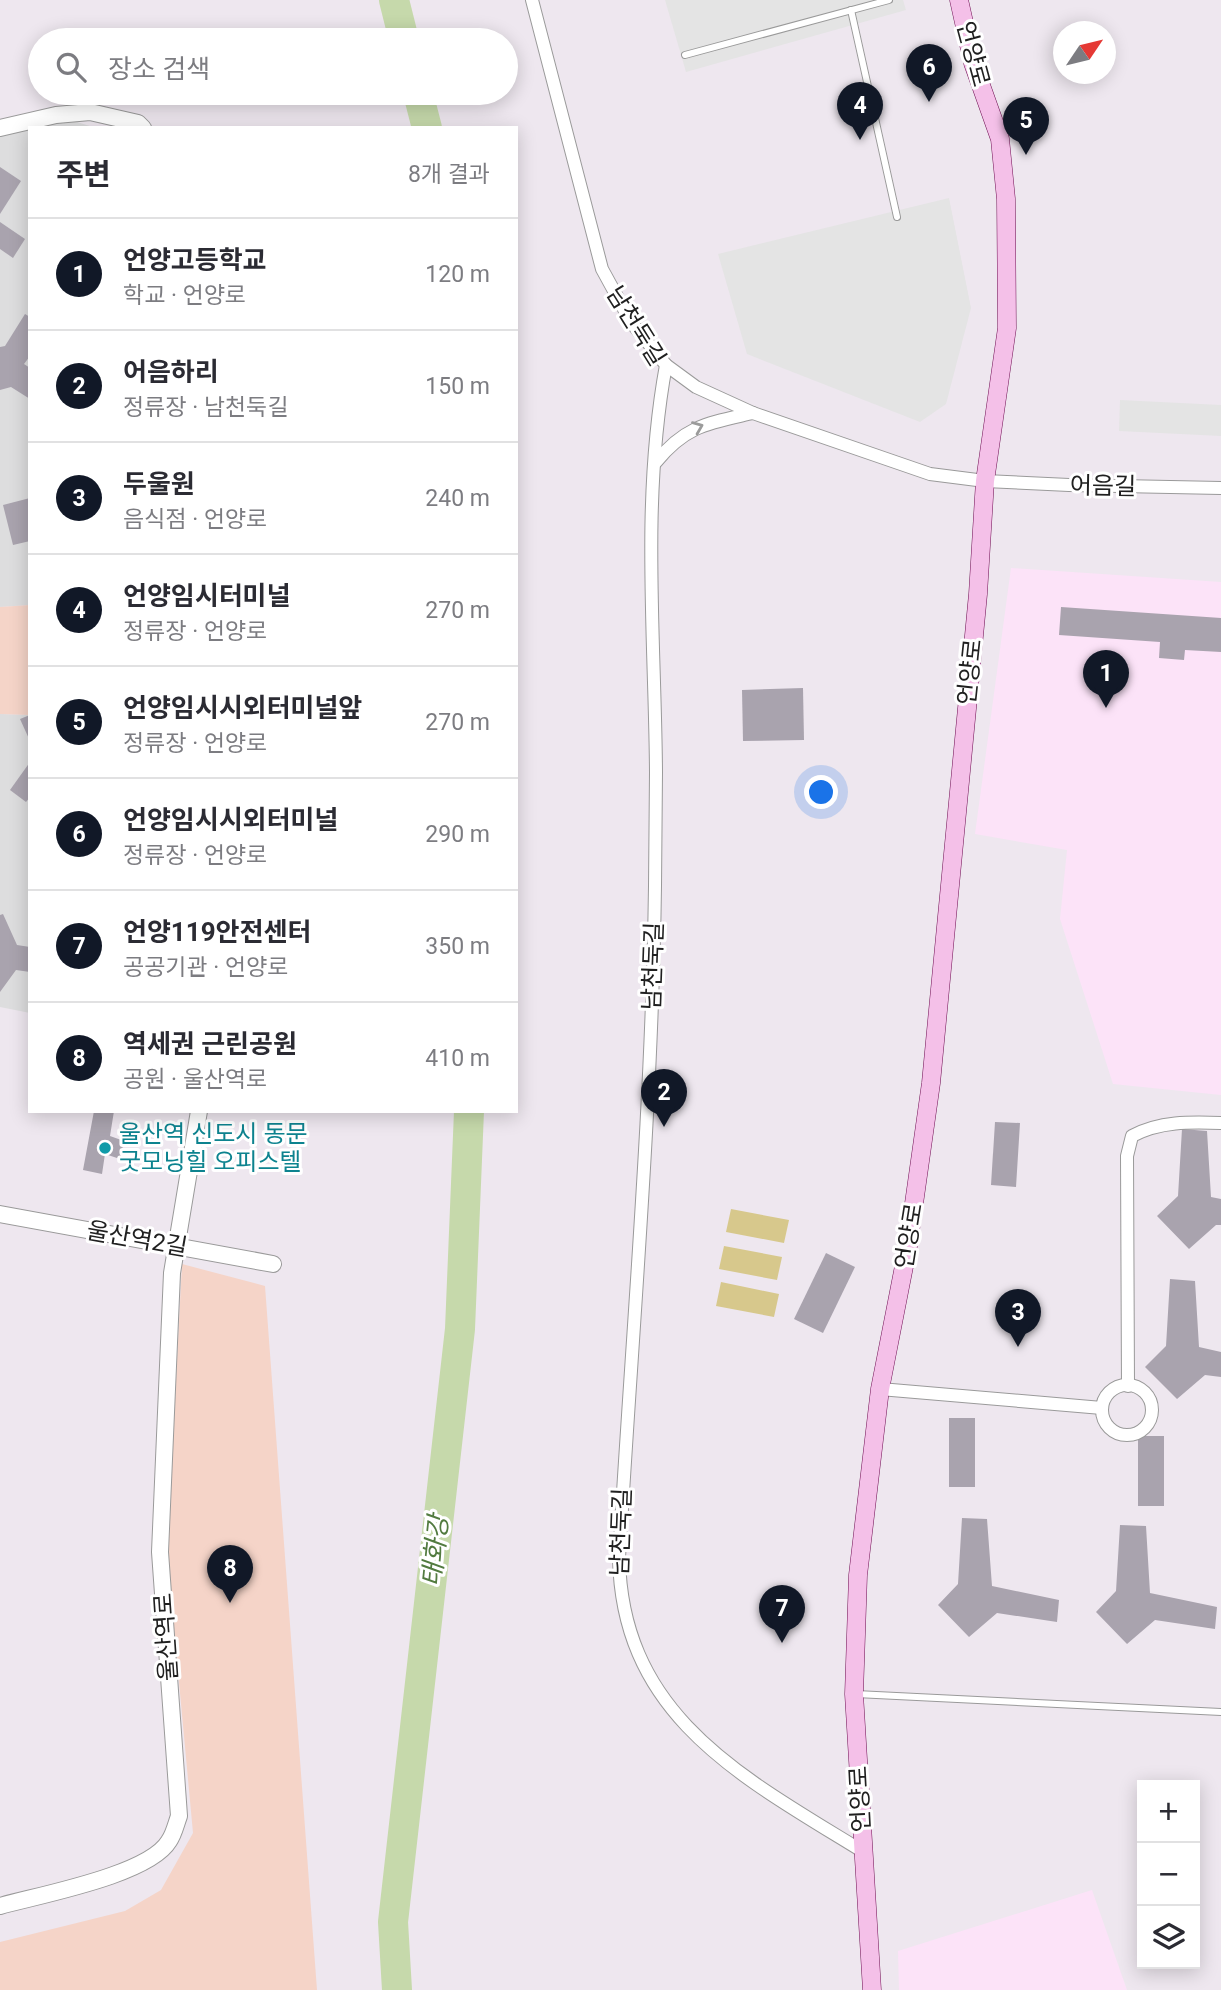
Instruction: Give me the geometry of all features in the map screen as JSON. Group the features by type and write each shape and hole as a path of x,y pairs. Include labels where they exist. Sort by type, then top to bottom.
{"main road":[{"name":"언양로","path":"872,1990 854,1694 858,1575 880,1389 908,1246 930,1083 978,594 985,481 1007,328 1006,199 1000,139 973,63 959,0"}],"street":[{"name":"남천둑길","path":"532,0 602,269 631,322 666,365 660,399 650,519 649,611 656,771 652,1011 619,1558 624,1618 645,1671 689,1732 789,1805 862,1851"},
{"path":"0,128 56,115 90,112 141,125"},
{"path":"666,365 696,387 753,413 930,474 985,481"},
{"path":"655,463 670,445 699,425 753,413"},
{"name":"어음길","path":"985,481 1221,488"},
{"name":"울산역로","path":"0,1906 114,1875 148,1862 169,1843 180,1816 160,1552 172,1273 199,1113"},
{"path":"1128,1385 1127,1156 1132,1136 1147,1128 1185,1122 1221,1123"},
{"name":"울산역2길","path":"0,1214 273,1264"},
{"path":"1128,1385 1140,1389 1150,1402 1150,1418 1141,1431 1125,1435 1118,1434 1105,1423 1102,1408 1109,1393 1128,1385"},
{"path":"880,1389 1102,1408"}],"lane":[{"path":"685,55 889,0"},
{"path":"851,10 897,217"},
{"path":"854,1694 1221,1712"}],"shaded area":[{"path":"665,0 903,0 906,10 686,72"},
{"path":"74,121 90,126 35,126"},
{"path":"28,128 28,605 0,607 0,136"},
{"path":"949,198 971,308 946,404 920,422 747,354 718,254"},
{"path":"1120,400 1221,405 1221,436 1119,431"},
{"path":"1011,568 1221,582 1221,1095 1113,1084 1060,919 1067,850 975,834"},
{"path":"28,605 28,715 0,714 0,607"},
{"path":"0,714 28,715 28,1013 0,1007"},
{"path":"731,1209 789,1220 784,1243 726,1232"},
{"path":"724,1246 782,1257 777,1280 719,1269"},
{"path":"182,1264 265,1286 317,1990 0,1990 0,1942 125,1911 161,1890 193,1833 167,1553"},
{"path":"721,1282 779,1294 774,1317 716,1306"},
{"path":"1092,1890 1127,1990 899,1990 898,1951"}],"building":[{"path":"0,167 21,181 0,214"},
{"path":"0,222 25,239 13,258 0,249"},
{"path":"25,314 28,316 28,359 24,364 28,367 28,398 11,387 0,390 0,347 5,346"},
{"path":"28,499 28,541 13,545 3,505"},
{"path":"1061,607 1221,618 1221,652 1185,650 1184,660 1159,658 1160,642 1059,635"},
{"path":"803,688 804,740 743,741 742,690"},
{"path":"28,716 28,737 20,719"},
{"path":"28,765 28,800 26,802 10,790"},
{"path":"3,914 17,945 28,947 28,972 16,970 0,992 0,915"},
{"name":"울산역 신도시 동문 굿모닝힐 오피스텔","path":"94,1113 114,1113 110,1136 124,1141 120,1159 105,1154 102,1174 83,1170"},
{"path":"995,1122 1020,1123 1016,1187 991,1185"},
{"path":"1182,1129 1207,1131 1211,1197 1221,1199 1221,1225 1216,1225 1189,1249 1157,1216 1178,1196"},
{"path":"826,1253 855,1267 823,1333 794,1319"},
{"path":"1170,1279 1195,1281 1199,1347 1221,1352 1221,1377 1205,1375 1177,1399 1145,1367 1166,1346"},
{"path":"949,1418 975,1418 975,1487 949,1487"},
{"path":"1138,1436 1164,1436 1164,1506 1138,1506"},
{"path":"962,1518 987,1519 992,1586 1059,1600 1057,1622 997,1613 969,1637 938,1605 958,1584"},
{"path":"1120,1525 1146,1526 1150,1593 1217,1607 1215,1629 1155,1620 1127,1644 1096,1612 1116,1591"}],"waterway":[{"name":"태화강","path":"394,0 401,28"},
{"name":"태화강","path":"421,105 426,126"},
{"name":"태화강","path":"397,1990 393,1922 460,1329 469,1113"}],"place":[{"name":"언양임시시외터미널","path":"929,102"},
{"name":"언양임시터미널","path":"860,140"},
{"name":"언양임시시외터미널앞","path":"1026,155"},
{"name":"언양고등학교","path":"1106,708"},
{"name":"어음하리","path":"664,1127"},
{"name":"울산역 신도시 동문 굿모닝힐 오피스텔","path":"105,1148"},
{"name":"두울원","path":"1018,1347"},
{"name":"역세권 근린공원","path":"230,1603"},
{"name":"언양119안전센터","path":"782,1643"}]}
